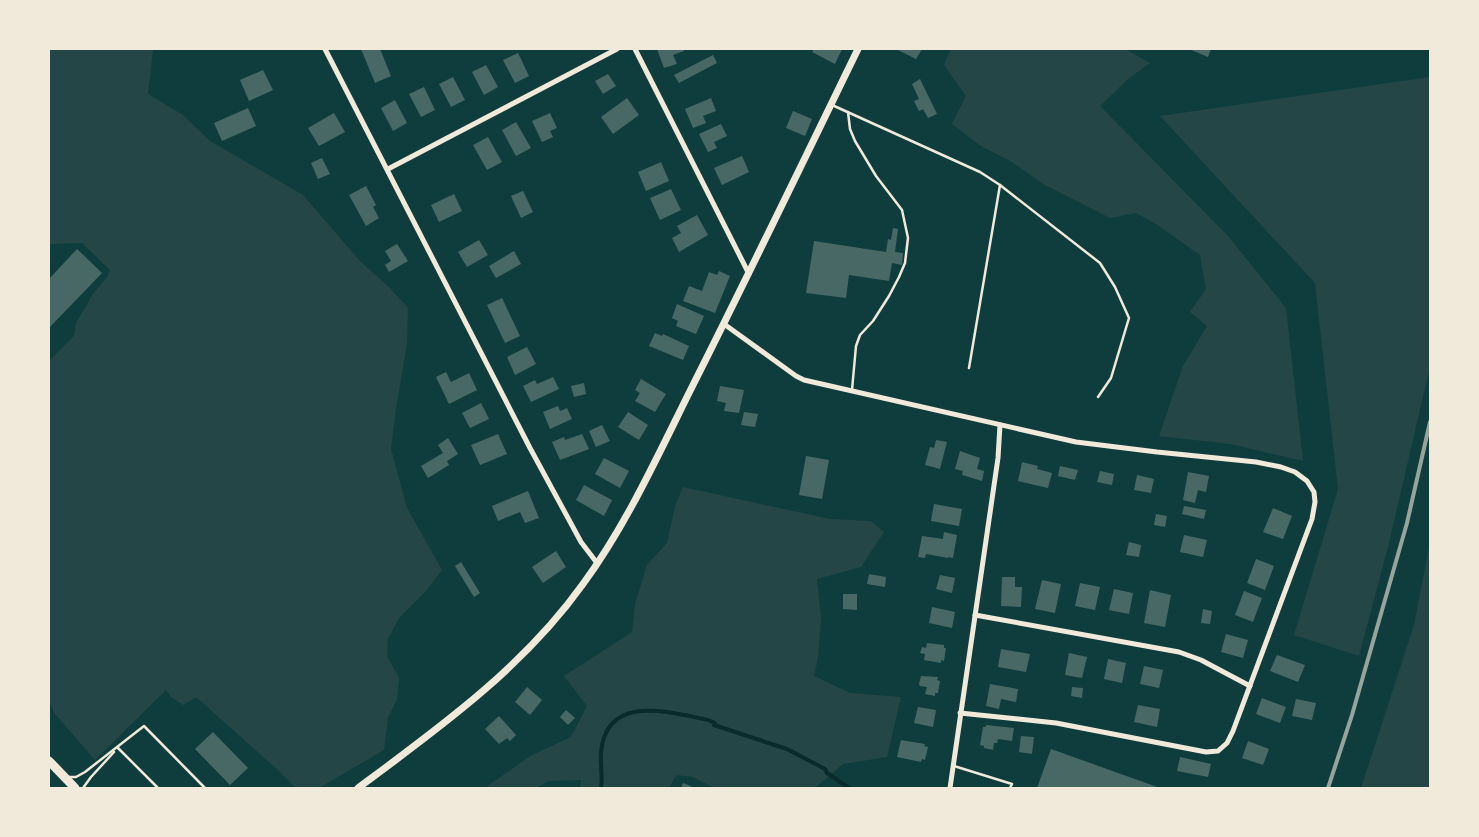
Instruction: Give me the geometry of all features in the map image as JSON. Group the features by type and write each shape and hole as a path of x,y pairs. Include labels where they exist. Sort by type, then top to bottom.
{"highway":[{"path":"49,760 75,788"}],"street":[{"path":"325,49 530,448 581,542 597,563"},
{"path":"388,169 617,49"},
{"path":"635,49 749,274"},
{"path":"358,788 438,728 508,670 583,585 630,510 749,274 858,49"},
{"path":"724,324 804,380 938,409 1076,442 1256,462 1281,467 1295,472 1307,481 1314,492 1315,502 1312,519 1275,620 1233,731 1227,743 1218,751 1206,752 1173,747 1056,723 960,713"},
{"path":"950,788 998,458 1000,425"},
{"path":"975,615 1179,652 1200,660 1250,686"}],"lane":[{"path":"831,104 980,172 1000,185 1100,262 1115,287 1129,318 1111,378 1098,397"},
{"path":"848,112 854,141 876,176 902,210 908,238 905,263 899,277 878,312 860,335 856,346 852,391"},
{"path":"969,368 1000,185"},
{"path":"64,777 76,777 86,772 144,726 206,788"},
{"path":"83,788 118,748"},
{"path":"118,748 158,788"},
{"path":"953,766 1012,784 1010,788"}],"shaded area":[{"path":"49,49 153,49 148,94 183,115 210,141 303,195 360,261 389,287 408,308 407,344 391,449 407,508 442,570 426,591 399,618 388,639 387,656 399,678 397,699 388,718 384,750 319,788 296,788 196,697 183,705 171,697 166,690 95,760 55,714 49,702 49,361 74,336 76,323 93,294 108,276 110,270 82,243 49,244"},
{"path":"951,49 1125,49 1150,63 1128,79 1100,106 1228,236 1286,308 1303,461 1230,444 1159,436 1183,366 1207,326 1190,312 1206,289 1200,255 1156,224 1136,213 1110,218 1043,184 1012,162 981,146 952,124 966,96 944,65"},
{"path":"1430,77 1430,367 1388,547 1359,656 1294,635 1338,489 1315,283 1160,116"},
{"path":"683,487 830,519 871,521 884,532 861,567 817,579 821,618 818,658 814,676 850,693 901,697 887,757 843,764 816,787 809,788 714,788 693,777 676,775 669,788 580,788 581,780 549,781 536,788 485,788 530,756 571,737 587,706 564,676 632,632 635,604 647,565 667,543 675,506"},
{"path":"1430,542 1430,788 1361,788 1414,625"}],"building":[{"path":"361,49 380,49 391,76 375,83"},
{"path":"657,49 683,49 684,51 673,55 677,64 664,68"},
{"path":"814,49 842,49 835,64 812,52"},
{"path":"896,49 922,49 916,59"},
{"path":"1189,49 1211,49 1208,57"},
{"path":"518,53 529,76 515,83 503,60"},
{"path":"713,55 717,63 679,83 674,75"},
{"path":"486,65 498,87 484,95 472,72"},
{"path":"263,70 273,90 249,101 240,80"},
{"path":"608,74 616,86 603,94 595,81"},
{"path":"453,77 465,100 451,107 439,84"},
{"path":"920,79 937,114 928,118 923,109 919,111 914,101 919,99 912,84"},
{"path":"424,87 435,110 421,117 409,94"},
{"path":"627,98 639,115 613,134 601,117"},
{"path":"711,98 716,111 703,116 706,123 693,128 685,109"},
{"path":"395,100 407,123 393,131 381,108"},
{"path":"248,108 256,126 222,141 214,123"},
{"path":"793,111 812,119 805,136 786,128"},
{"path":"334,113 345,132 319,146 308,128"},
{"path":"550,113 557,128 550,131 553,137 542,142 532,121"},
{"path":"516,122 531,148 516,156 502,130"},
{"path":"721,124 727,136 714,142 717,148 708,152 699,134"},
{"path":"488,137 502,162 487,170 473,145"},
{"path":"742,156 749,172 722,185 714,168"},
{"path":"322,158 330,174 318,179 311,163"},
{"path":"661,162 669,181 646,191 638,172"},
{"path":"366,186 376,205 373,207 379,218 366,226 349,195"},
{"path":"671,189 681,210 660,220 650,198"},
{"path":"523,191 533,212 521,218 511,196"},
{"path":"454,194 462,211 439,222 431,205"},
{"path":"697,215 708,235 679,252 672,238 681,233 677,226"},
{"path":"893,228 898,229 895,252 903,253 902,265 892,263 889,281 849,275 846,298 806,293 814,241 886,252 888,239 891,240"},
{"path":"479,240 488,255 467,267 458,252"},
{"path":"397,244 408,261 389,272 385,265 391,261 385,251"},
{"path":"77,249 102,273 49,328 49,279"},
{"path":"514,251 521,264 496,278 489,266"},
{"path":"719,271 730,276 715,313 683,301 689,286 702,291 709,272 717,275"},
{"path":"502,298 520,336 505,343 487,305"},
{"path":"677,304 704,316 696,334 676,326 678,321 672,318"},
{"path":"655,333 662,336 663,334 689,346 683,360 649,346"},
{"path":"527,347 536,364 515,375 507,357"},
{"path":"446,372 451,382 469,373 477,390 449,404 436,377"},
{"path":"553,377 559,389 531,402 523,386 535,380 537,384"},
{"path":"641,379 666,394 655,412 635,401 640,393 635,390"},
{"path":"584,383 586,394 574,397 571,386"},
{"path":"720,386 744,390 739,413 724,411 726,403 717,401"},
{"path":"481,403 489,419 470,428 462,413"},
{"path":"558,406 560,411 567,408 572,419 550,429 543,412"},
{"path":"628,412 648,425 639,440 618,427"},
{"path":"744,412 758,414 755,427 741,425"},
{"path":"602,425 610,441 596,447 589,431"},
{"path":"498,434 507,454 480,465 471,445"},
{"path":"582,434 589,449 560,460 552,442 564,437 565,440"},
{"path":"448,438 458,454 447,461 449,465 428,478 421,466 443,453 438,445"},
{"path":"936,440 947,442 940,469 925,465 930,447 934,448"},
{"path":"960,451 980,458 977,469 984,471 982,481 962,475 963,471 955,469"},
{"path":"806,456 829,460 822,499 799,495"},
{"path":"604,458 629,471 620,488 595,474"},
{"path":"1022,462 1038,466 1037,469 1052,473 1048,488 1018,481"},
{"path":"1060,466 1078,470 1075,480 1058,476"},
{"path":"1100,471 1114,474 1112,485 1097,482"},
{"path":"1188,472 1209,476 1206,492 1198,490 1195,503 1183,500"},
{"path":"1137,475 1154,479 1151,493 1134,490"},
{"path":"584,485 612,500 604,516 576,500"},
{"path":"528,491 539,518 525,523 520,512 498,521 492,506"},
{"path":"934,504 962,509 959,526 931,521"},
{"path":"1184,506 1206,510 1204,519 1182,514"},
{"path":"1273,508 1292,516 1283,539 1263,532"},
{"path":"1156,514 1167,516 1165,527 1154,525"},
{"path":"944,532 957,535 953,558 926,554 925,558 918,557 922,536 943,539"},
{"path":"1184,535 1207,540 1203,557 1180,552"},
{"path":"1129,542 1141,545 1139,557 1126,555"},
{"path":"556,551 566,567 543,583 532,567"},
{"path":"1256,559 1274,566 1265,590 1247,583"},
{"path":"461,562 480,593 474,597 455,566"},
{"path":"869,574 886,577 885,587 867,584"},
{"path":"940,575 955,578 952,593 936,589"},
{"path":"1002,577 1015,577 1015,587 1022,587 1021,607 1001,606"},
{"path":"1042,580 1061,584 1055,613 1035,609"},
{"path":"1080,583 1100,587 1095,610 1075,606"},
{"path":"1114,589 1133,593 1129,614 1109,610"},
{"path":"1150,590 1171,595 1165,627 1144,623"},
{"path":"1244,591 1262,598 1253,622 1235,615"},
{"path":"843,594 857,594 857,610 843,609"},
{"path":"932,607 955,612 952,628 929,623"},
{"path":"1203,609 1212,611 1210,624 1201,623"},
{"path":"1226,634 1248,640 1243,658 1221,652"},
{"path":"927,643 944,645 944,648 946,648 944,661 941,660 941,663 924,660 925,654 920,653 922,647 926,648"},
{"path":"1001,649 1030,654 1026,672 998,667"},
{"path":"1069,653 1087,657 1082,678 1065,675"},
{"path":"1277,655 1305,665 1298,682 1270,671"},
{"path":"1108,659 1126,663 1122,683 1104,679"},
{"path":"1144,666 1163,670 1159,688 1140,684"},
{"path":"921,676 938,677 937,680 940,681 938,693 935,693 935,696 925,694 927,687 920,686 919,684"},
{"path":"990,684 1018,689 1016,702 1001,699 999,709 986,706"},
{"path":"527,687 542,700 530,715 515,702"},
{"path":"1072,687 1083,688 1082,698 1071,696"},
{"path":"1262,698 1286,707 1280,723 1256,714"},
{"path":"1296,699 1316,703 1312,720 1292,716"},
{"path":"1138,705 1160,709 1157,727 1134,722"},
{"path":"918,707 936,710 933,727 914,723"},
{"path":"566,710 575,718 568,725 560,717"},
{"path":"499,716 516,735 510,741 507,738 499,744 485,729"},
{"path":"986,725 1014,728 1012,741 998,739 997,743 994,743 993,750 984,748 984,746 980,745 983,727 986,727"},
{"path":"213,732 248,768 230,785 195,749"},
{"path":"1021,736 1034,737 1032,754 1019,752"},
{"path":"901,740 925,744 924,746 928,747 925,760 922,759 921,762 897,757"},
{"path":"1248,741 1269,749 1263,765 1242,758"},
{"path":"1051,749 1160,788 1037,788"},
{"path":"1180,757 1211,764 1208,777 1177,771"},
{"path":"683,783 688,785 694,788 681,788"}],"waterway":[{"path":"601,788 601,753 605,734 614,721 627,714 642,711 676,713 708,720 715,723 714,725 787,749 825,769 827,773 849,788"}],"railway":[{"path":"1328,788 1352,715 1407,523 1430,422"}]}
